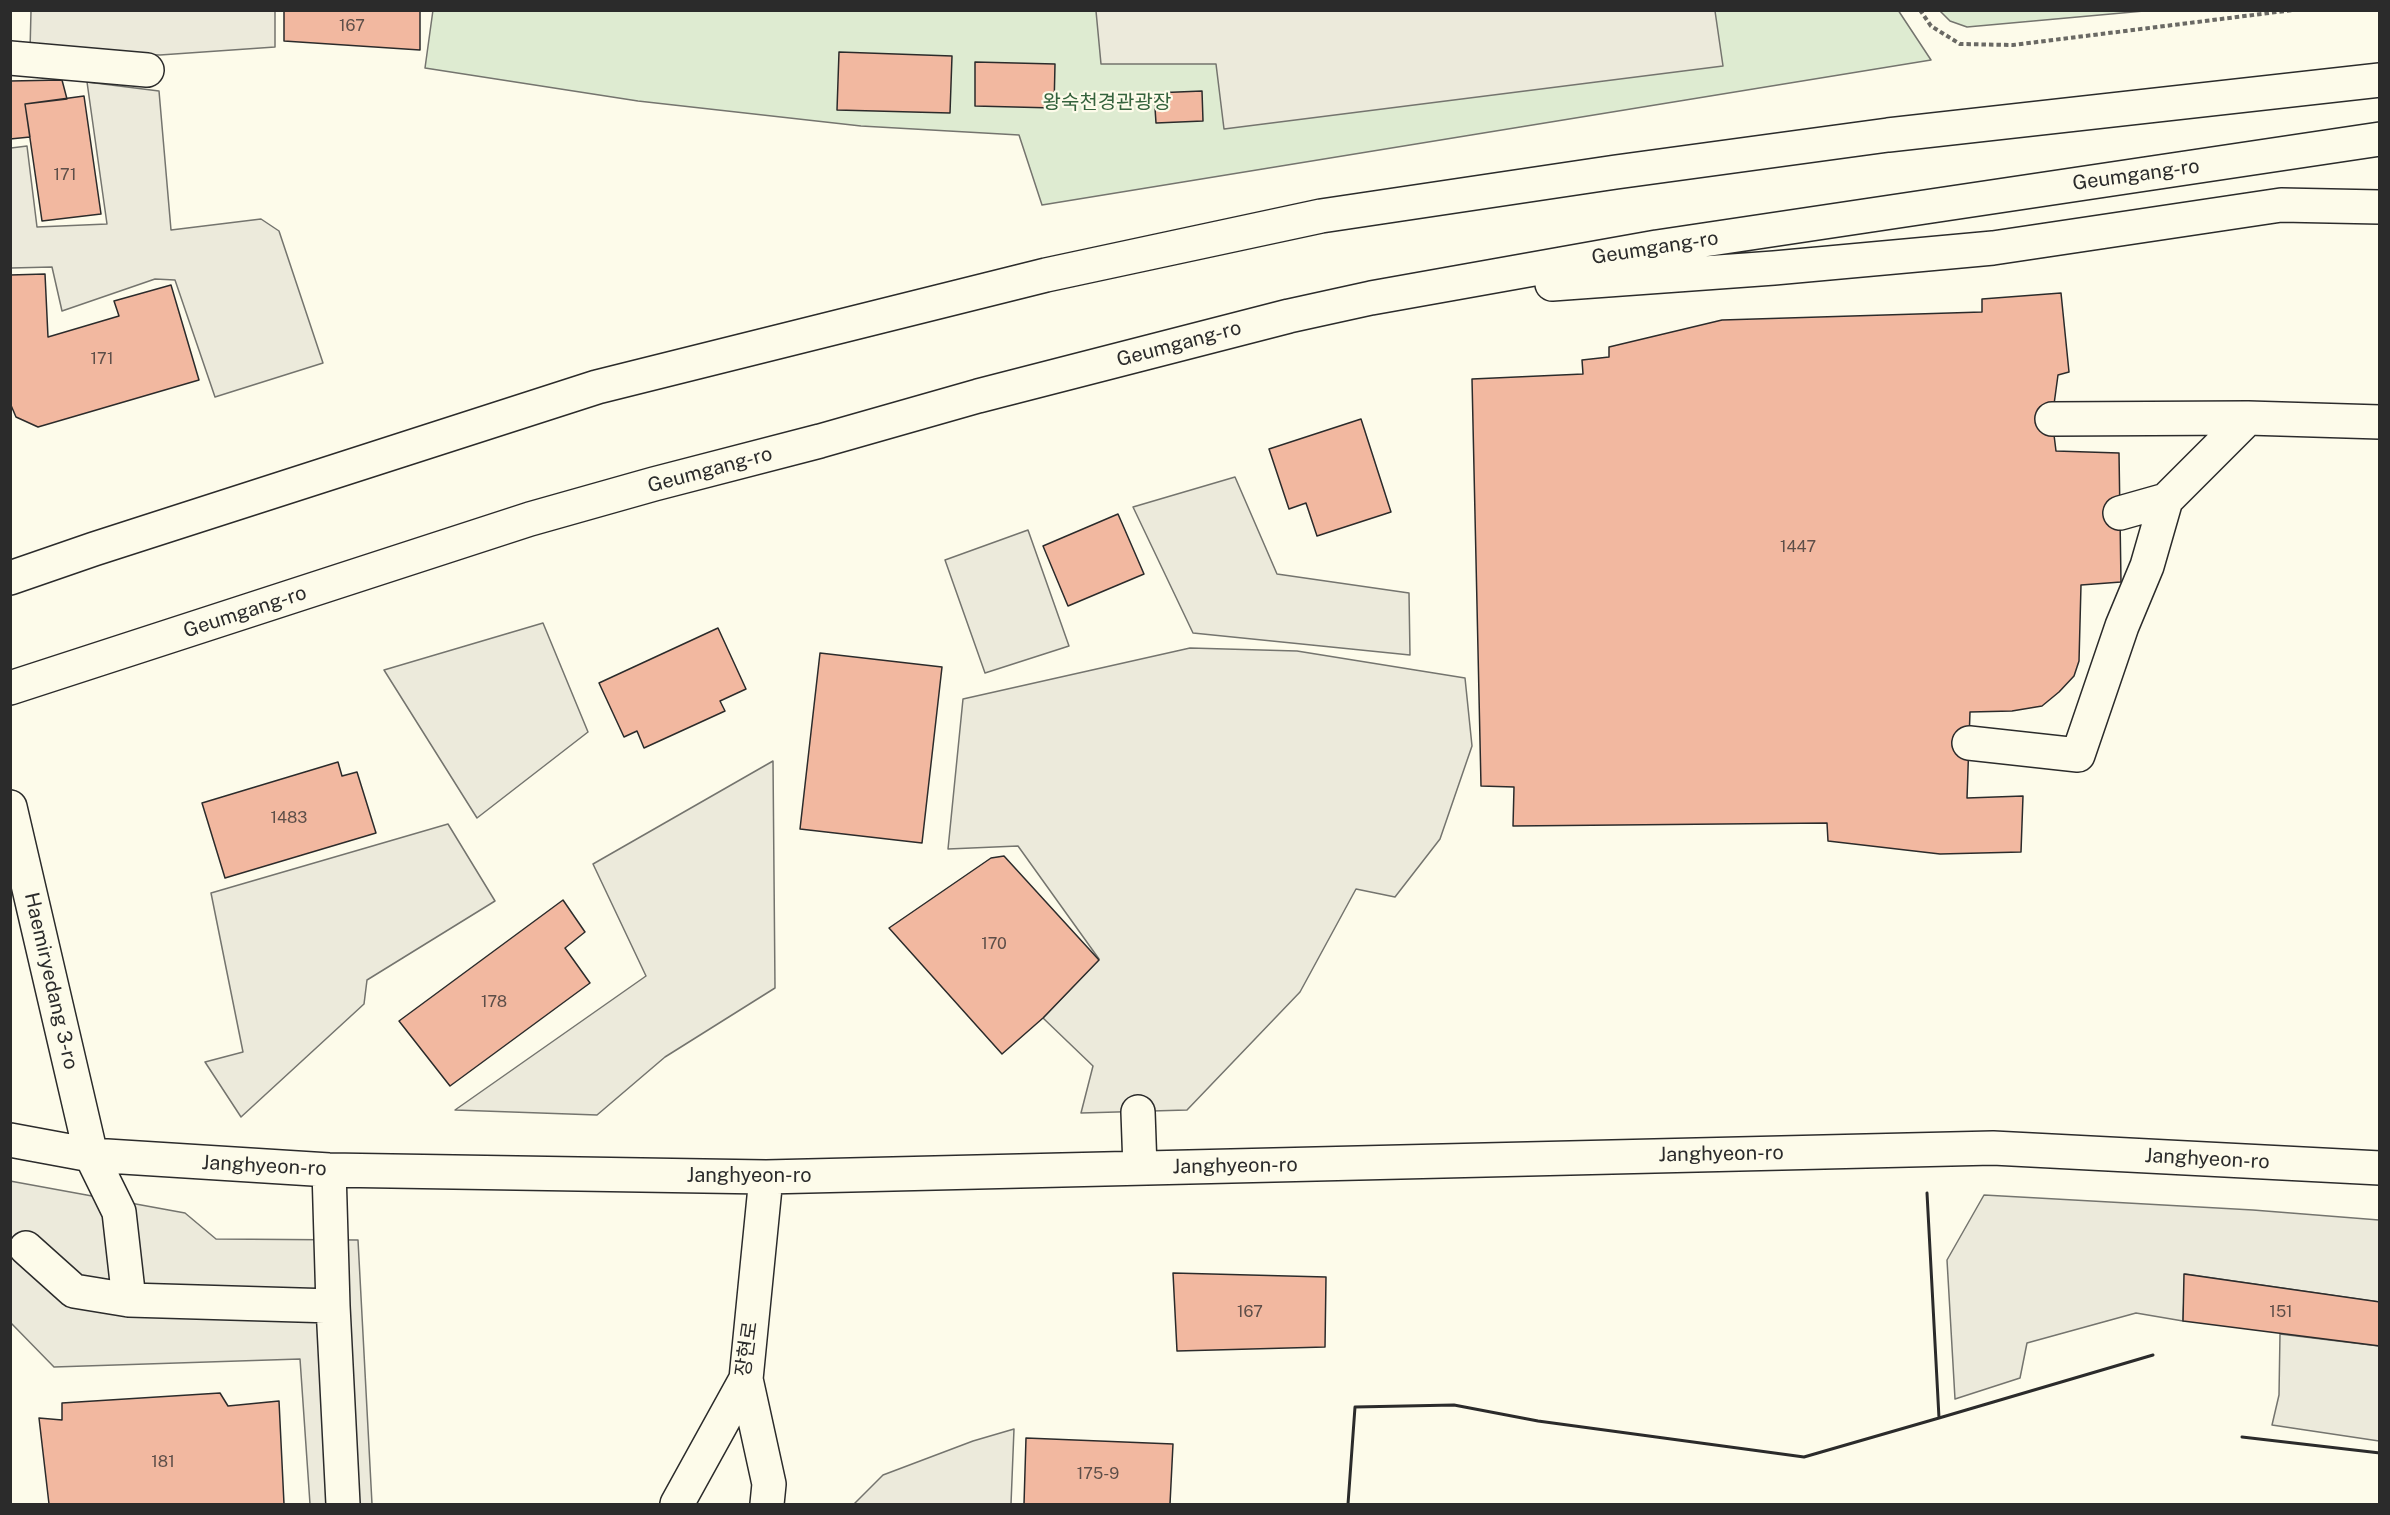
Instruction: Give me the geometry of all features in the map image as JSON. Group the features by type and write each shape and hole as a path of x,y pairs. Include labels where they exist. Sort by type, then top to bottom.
{"main road":[{"path":"10,58 147,70"},
{"path":"10,578 597,387 1046,275 1321,216 1616,172 1888,135 2379,80"},
{"name":"Geumgang-ro","path":"10,688 531,519 654,484 1289,316 1371,298 1680,243 2379,139"},
{"path":"1371,298 1774,268 1981,249 2281,205 2379,207"},
{"path":"1969,743 2078,754 2122,626 2147,566 2166,500 2248,418"},
{"path":"2052,419 2248,418 2379,422"},
{"path":"2120,513 2166,500"},
{"name":"Haemiryedang 3-ro","path":"10,807 91,1155 119,1212 129,1300"},
{"path":"1138,1112 1140,1168"},
{"path":"10,1140 91,1155"},
{"name":"Janghyeon-ro","path":"91,1155 329,1170 766,1177 1993,1148 2379,1168"},
{"path":"329,1170 333,1306 344,1504"},
{"name":"장현로","path":"677,1504 746,1379 766,1177"},
{"path":"26,1248 74,1291 129,1300 333,1306"},
{"path":"746,1379 769,1484 767,1504"}],"path":[{"path":"1920,10 1931,26 1960,44 2013,45 2293,10"}],"green space":[{"name":"왕숙천경관광장","path":"433,10 1898,10 1931,60 1042,205 1019,135 861,126 638,101 425,68"},
{"path":"1940,11 2144,11 1967,27 1950,21"}],"shaded area":[{"path":"31,11 275,11 275,47 160,55 30,51"},
{"path":"1096,11 1715,11 1723,66 1224,129 1216,64 1101,64"},
{"path":"87,82 159,91 171,230 261,219 279,231 323,363 215,397 175,280 155,279 62,311 52,267 11,268 11,148 27,146 37,227 107,224"},
{"path":"1235,477 1277,574 1409,593 1410,655 1193,633 1133,507"},
{"path":"1028,530 1069,646 985,673 945,560"},
{"path":"543,623 588,732 477,818 384,670"},
{"path":"1190,648 1297,651 1465,678 1472,746 1440,839 1395,897 1356,889 1300,992 1187,1110 1081,1113 1093,1066 1043,1018 1099,959 1018,846 948,849 963,699"},
{"path":"773,761 775,988 665,1057 597,1115 455,1110 646,976 593,864"},
{"path":"448,824 495,901 367,980 364,1004 241,1117 205,1062 243,1052 211,893"},
{"path":"10,1181 185,1213 216,1239 358,1240 372,1504 310,1504 300,1359 54,1367 11,1323"},
{"path":"1984,1195 2253,1210 2379,1220 2379,1302 2185,1274 2183,1321 2136,1313 2027,1343 2020,1378 1955,1399 1947,1260"},
{"path":"2280,1334 2379,1346 2379,1441 2272,1425 2279,1395"},
{"path":"1014,1429 1011,1504 854,1504 883,1475 973,1441"}],"building":[{"path":"284,10 420,10 420,50 284,41"},
{"path":"839,52 952,56 950,113 837,110"},
{"path":"975,62 1055,64 1054,108 975,106"},
{"path":"62,80 67,99 25,104 30,137 10,139 10,81"},
{"path":"1202,91 1203,121 1156,123 1154,93"},
{"path":"84,96 101,214 42,221 25,104"},
{"path":"45,274 48,337 119,316 114,301 171,285 199,380 38,427 16,417 10,403 10,275"},
{"path":"2061,293 2069,372 2058,375 2052,419 2056,451 2119,453 2121,582 2081,585 2079,661 2074,676 2059,692 2042,706 2012,711 1970,712 1967,798 2023,796 2021,852 1940,854 1828,841 1827,823 1513,826 1514,787 1481,786 1472,379 1583,374 1582,360 1609,357 1609,347 1722,320 1982,312 1982,299"},
{"path":"1361,419 1391,512 1317,536 1306,503 1289,509 1269,449"},
{"path":"1118,514 1144,574 1068,606 1043,546"},
{"path":"718,628 746,689 720,701 725,711 644,748 637,731 624,737 599,683"},
{"path":"820,653 942,667 922,843 800,829"},
{"path":"338,762 342,776 357,772 376,833 225,878 202,803"},
{"path":"1004,856 1099,960 1043,1018 1002,1054 889,928 991,858"},
{"path":"563,900 585,932 565,948 590,983 450,1086 399,1021"},
{"path":"1173,1273 1326,1277 1325,1347 1177,1351"},
{"path":"2184,1274 2380,1302 2380,1346 2183,1321"},
{"path":"220,1393 228,1406 279,1401 284,1504 49,1504 39,1418 62,1420 62,1403"},
{"path":"1026,1438 1173,1444 1170,1504 1024,1504"}],"wall":[{"path":"1348,1504 1355,1407 1454,1405 1538,1421 1804,1457 1939,1418 1927,1193"},
{"path":"1939,1418 2153,1355"},
{"path":"2242,1437 2380,1453"}]}
